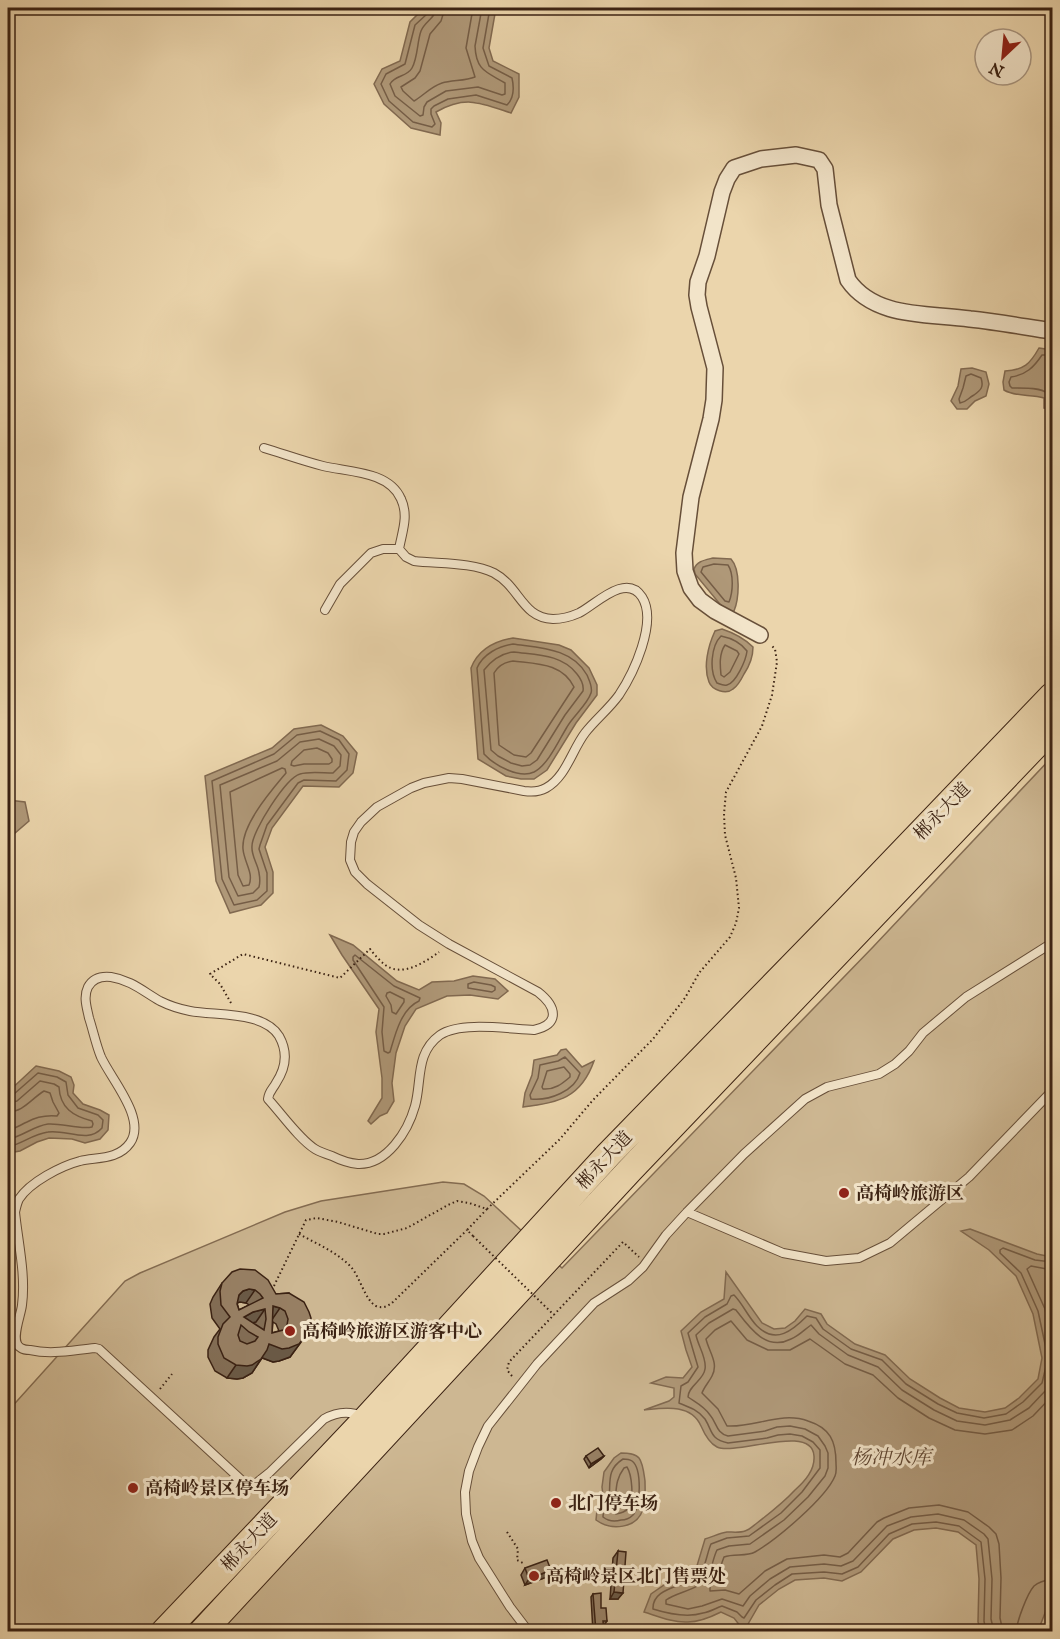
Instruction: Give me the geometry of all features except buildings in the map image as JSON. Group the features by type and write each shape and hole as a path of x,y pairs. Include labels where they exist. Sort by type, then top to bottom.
{"highway":[{"name":"郴永大道","path":"164,1632 367,1418 609,1154 1053,696"},
{"name":"郴永大道","path":"202,1632 630,1170 1053,728"}],"street":[{"path":"760,635 715,611 700,600 691,588 685,571 684,554 691,497 714,400 715,368 699,307 698,282 707,256 722,192 734,168 761,159 796,155 819,160 825,170 829,205 848,280 862,296 890,310 925,316 968,318 1053,331"}],"lane":[{"path":"264,448 324,466 357,472 391,485 402,500 405,516 399,549"},
{"path":"325,610 340,584 371,553 383,549 399,549 406,557 414,561 480,567 496,574 510,585 532,614 546,619 563,619 580,612 612,592 624,588 642,597 648,620 645,638 635,663 618,696 584,734 554,782 545,789 534,792 462,779 438,779 411,788 377,807 361,822 351,842 350,860 355,872 367,884 419,926 538,992 553,1008 549,1024 534,1030 468,1027 453,1029 438,1037 425,1052 421,1061 415,1105 409,1122 398,1140 387,1153 373,1162 360,1164 346,1162 315,1149 268,1099 269,1093 284,1071 286,1060 284,1046 278,1033 268,1025 256,1019 179,1009 125,981 104,977 94,979 85,993 86,1004 101,1056 131,1110 134,1119 133,1137 130,1143 117,1154 62,1167 31,1187 18,1202 15,1212 23,1278 22,1305 15,1338 16,1344 21,1348 40,1352 99,1349 250,1488 269,1473 326,1417 342,1413 358,1414 367,1418"},
{"path":"529,1632 479,1558 472,1541 466,1514 465,1492 469,1470 489,1426 537,1364 594,1302 628,1281 687,1212 744,1154 805,1099 827,1087 879,1074 895,1064 923,1034 966,997 1053,943"},
{"path":"687,1212 783,1253 826,1261 859,1258 890,1243 969,1177 1053,1091"}],"path":[{"path":"298,1236 333,1252 349,1264 371,1302 386,1307 561,1139 593,1100 653,1039 685,998 699,973 729,937 736,923 739,908 736,878 725,835 724,813 726,792 762,726 776,676 775,649 760,635"},
{"path":"237,1017 229,998 210,974 243,954 340,978 370,949 384,964 391,968 401,969 411,968 426,961 449,944"},
{"path":"270,1293 306,1220 317,1218 384,1234 407,1228 452,1202 462,1201 487,1209"},
{"path":"467,1230 554,1315"},
{"path":"521,1384 507,1370 509,1362 623,1242 645,1263"},
{"path":"152,1398 172,1374"},
{"path":"507,1532 518,1549 517,1560 523,1563"}],"shaded area":[{"name":"高椅岭旅游区","path":"1052,757 1052,1631 8,1632 8,1411 125,1281 285,1212 321,1201 443,1182 464,1184 484,1196 562,1268 873,947"}],"water":[{"path":"424,8 496,8 489,48 493,61 519,74 519,97 511,113 474,102 456,104 436,112 441,123 440,135 411,128 384,104 374,84 382,69 400,61 410,22"},
{"path":"1039,348 1052,350 1052,409 1044,408 1044,398 1013,394 1004,390 1005,371 1026,365"},
{"path":"972,368 986,372 989,384 986,396 975,401 967,409 957,409 951,401 958,386 961,369"},
{"path":"713,558 731,559 736,570 737,599 734,611 729,613 695,574 694,569 697,564"},
{"path":"722,629 739,636 753,647 751,661 741,680 735,688 727,692 720,691 711,685 706,670 712,637 715,631"},
{"path":"513,638 559,645 571,650 589,668 597,685 597,695 576,723 547,770 534,779 506,776 478,759 471,668 478,656 488,647"},
{"path":"321,725 343,736 357,753 353,773 339,787 303,786 272,828 265,847 273,872 273,893 261,905 230,913 216,881 205,776 272,748 294,729"},
{"path":"8,800 25,802 29,821 8,839"},
{"path":"330,935 353,945 397,981 419,990 432,982 454,981 473,976 495,979 508,991 498,999 470,995 447,996 416,1009 405,1026 396,1053 392,1083 394,1101 387,1113 371,1124 368,1121 382,1098 382,1078 376,1032 379,1009"},
{"path":"566,1049 582,1067 594,1061 582,1083 567,1096 547,1103 523,1107 534,1060 557,1055 561,1050"},
{"path":"36,1066 59,1071 71,1077 74,1085 73,1093 83,1104 109,1115 108,1130 100,1139 85,1143 72,1139 49,1138 20,1151 8,1153 8,1092"},
{"name":"杨冲水库","path":"970,1229 1037,1254 1052,1257 1052,1595 1038,1631 981,1631 978,1622 979,1579 976,1545 958,1532 936,1528 914,1530 893,1539 861,1572 842,1581 824,1578 795,1580 759,1605 744,1631 734,1618 721,1612 701,1620 682,1622 644,1612 651,1594 667,1583 686,1577 696,1569 705,1539 750,1529 806,1479 813,1466 814,1456 810,1447 801,1442 772,1442 727,1449 717,1447 705,1435 696,1419 684,1410 660,1408 644,1410 674,1397 674,1388 651,1383 666,1377 683,1378 692,1367 681,1331 701,1312 724,1299 726,1272 762,1323 774,1329 785,1328 795,1321 805,1309 821,1314 827,1324 855,1344 885,1355 910,1379 940,1398 959,1408 985,1412 1005,1408 1019,1398 1038,1379 1042,1358 1033,1314 1016,1276 989,1250 961,1231"},
{"path":"621,1453 633,1454 640,1460 645,1481 645,1499 640,1516 635,1521 616,1527 596,1520 603,1495 604,1472 614,1458"}],"place":[{"name":"高椅岭旅游区","path":"844,1193"},
{"name":"高椅岭旅游区游客中心","path":"290,1331"},
{"name":"高椅岭景区停车场","path":"133,1488"},
{"name":"北门停车场","path":"556,1503"},
{"name":"高椅岭景区北门售票处","path":"534,1576"}]}
